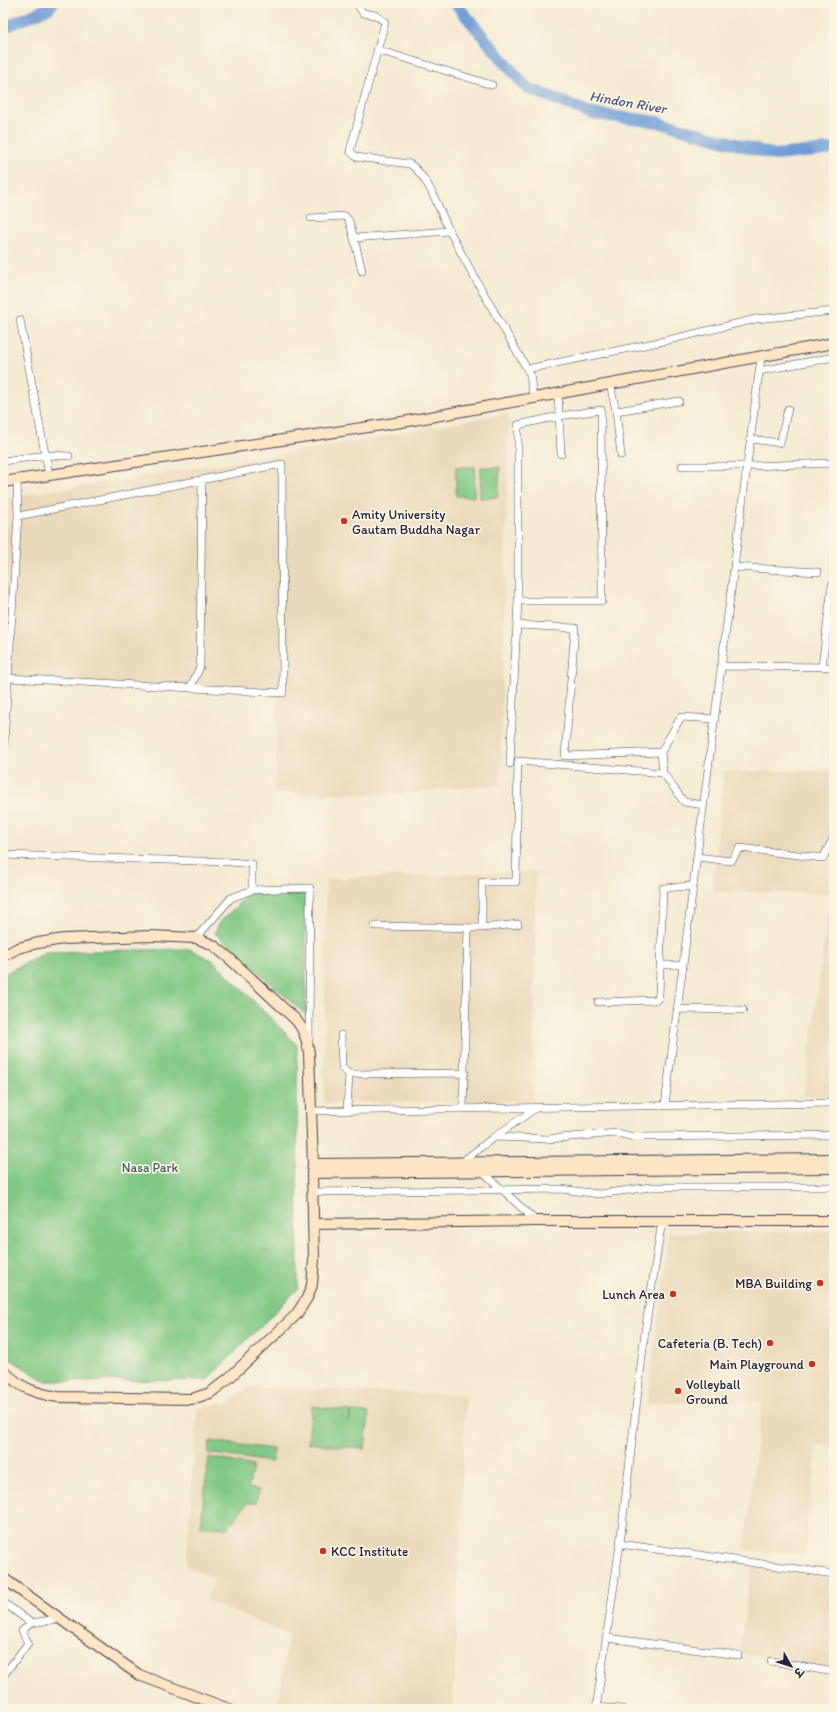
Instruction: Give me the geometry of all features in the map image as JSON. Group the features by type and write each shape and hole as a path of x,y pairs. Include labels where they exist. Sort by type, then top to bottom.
{"street":[{"path":"356,3 363,13 375,15 385,22 350,151 356,157 410,164 416,168 435,198 449,231 530,374 533,398"},
{"path":"378,50 492,85"},
{"path":"311,218 345,216 349,221 362,272"},
{"path":"354,238 449,231"},
{"path":"527,369 664,341 756,319 834,311"},
{"path":"20,320 49,475"},
{"path":"3,482 408,421 834,344"},
{"path":"665,1105 761,357"},
{"path":"759,371 834,357"},
{"path":"610,384 616,411 621,455"},
{"path":"558,393 561,454"},
{"path":"616,411 679,401"},
{"path":"751,439 780,443 788,409"},
{"path":"510,764 518,602 518,425 559,416 601,410 602,601 518,602"},
{"path":"3,461 46,455 69,456"},
{"path":"682,466 747,466 834,463"},
{"path":"8,678 283,693 282,464 18,516"},
{"path":"3,759 18,516 17,480"},
{"path":"190,688 200,668 202,480"},
{"path":"734,567 818,572"},
{"path":"822,667 832,585"},
{"path":"517,625 575,628 565,756 661,752"},
{"path":"722,666 834,667"},
{"path":"704,805 684,802 663,773 661,752 681,717 715,719"},
{"path":"482,928 482,882 516,882 518,761 663,773"},
{"path":"697,857 731,861 740,848 823,858 834,837"},
{"path":"3,855 230,862 252,864 252,890"},
{"path":"598,1002 656,1000 659,994 663,888 694,886"},
{"path":"3,1370 14,1382 40,1394 58,1397 192,1399 210,1393 229,1378 296,1315 308,1298 312,1285 314,1260 310,1053 310,888 252,890 231,898 196,938"},
{"path":"375,926 482,928 518,924"},
{"path":"463,1109 468,928"},
{"path":"3,956 18,948 31,944 64,938 151,936 196,938 213,945 229,958 295,1019 301,1026 306,1036 310,1053"},
{"path":"660,965 683,965"},
{"path":"678,1009 743,1010"},
{"path":"341,1035 342,1068 349,1074 465,1073"},
{"path":"346,1110 349,1074"},
{"path":"311,1111 834,1103"},
{"path":"462,1162 494,1137 537,1108"},
{"path":"494,1137 548,1139 617,1133 634,1137 834,1135"},
{"path":"313,1168 462,1162 834,1159"},
{"path":"313,1168 482,1171 834,1168"},
{"path":"482,1171 536,1221"},
{"path":"312,1192 561,1189 599,1194 651,1188 834,1187"},
{"path":"313,1224 536,1221 834,1221"},
{"path":"622,1709 596,1708 620,1544 645,1331 662,1221"},
{"path":"620,1544 834,1574"},
{"path":"3,1578 138,1675 207,1705 229,1709"},
{"path":"3,1602 31,1624"},
{"path":"3,1676 28,1643 22,1631 31,1624 60,1619"},
{"path":"607,1638 738,1655"},
{"path":"771,1661 834,1672"}],"shaded area":[{"path":"509,413 500,785 392,794 275,793 278,690 3,684 5,498 285,454"},
{"path":"723,771 834,771 834,1096 804,1096 830,894 713,891"},
{"path":"536,871 533,1101 324,1103 326,879"},
{"path":"834,1231 834,1448 817,1445 805,1556 744,1550 762,1402 647,1403 669,1233"},
{"name":"KCC Institute","path":"249,1387 466,1395 453,1709 278,1709 288,1635 206,1600 214,1579 186,1566 197,1409 222,1402 224,1406"},
{"path":"751,1567 834,1578 834,1668 739,1653"}],"green space":[{"path":"456,467 475,467 474,497 456,496"},
{"path":"481,467 500,467 498,497 480,498"},
{"path":"249,893 305,894 306,1015 215,933 220,922"},
{"name":"Nasa Park","path":"189,949 214,961 297,1045 298,1289 207,1380 45,1381 10,1359 3,1346 3,975 46,952"},
{"path":"312,1406 350,1411 349,1424 351,1412 369,1413 365,1449 308,1443"},
{"path":"210,1441 273,1449 272,1462 208,1453"},
{"path":"209,1457 253,1466 248,1488 259,1490 256,1503 247,1503 228,1528 200,1527"}],"waterway":[{"name":"Hindon River","path":"3,28 49,8 53,3"},
{"name":"Hindon River","path":"455,3 526,87 593,114 658,122 775,155 834,149"}],"place":[{"name":"Amity University Gautam Buddha Nagar","path":"344,521"},
{"name":"MBA Building","path":"820,1283"},
{"name":"Lunch Area","path":"673,1294"},
{"name":"Cafeteria (B. Tech)","path":"770,1343"},
{"name":"Main Playground","path":"812,1364"},
{"name":"Volleyball Ground","path":"678,1391"},
{"name":"KCC Institute","path":"323,1551"}]}
